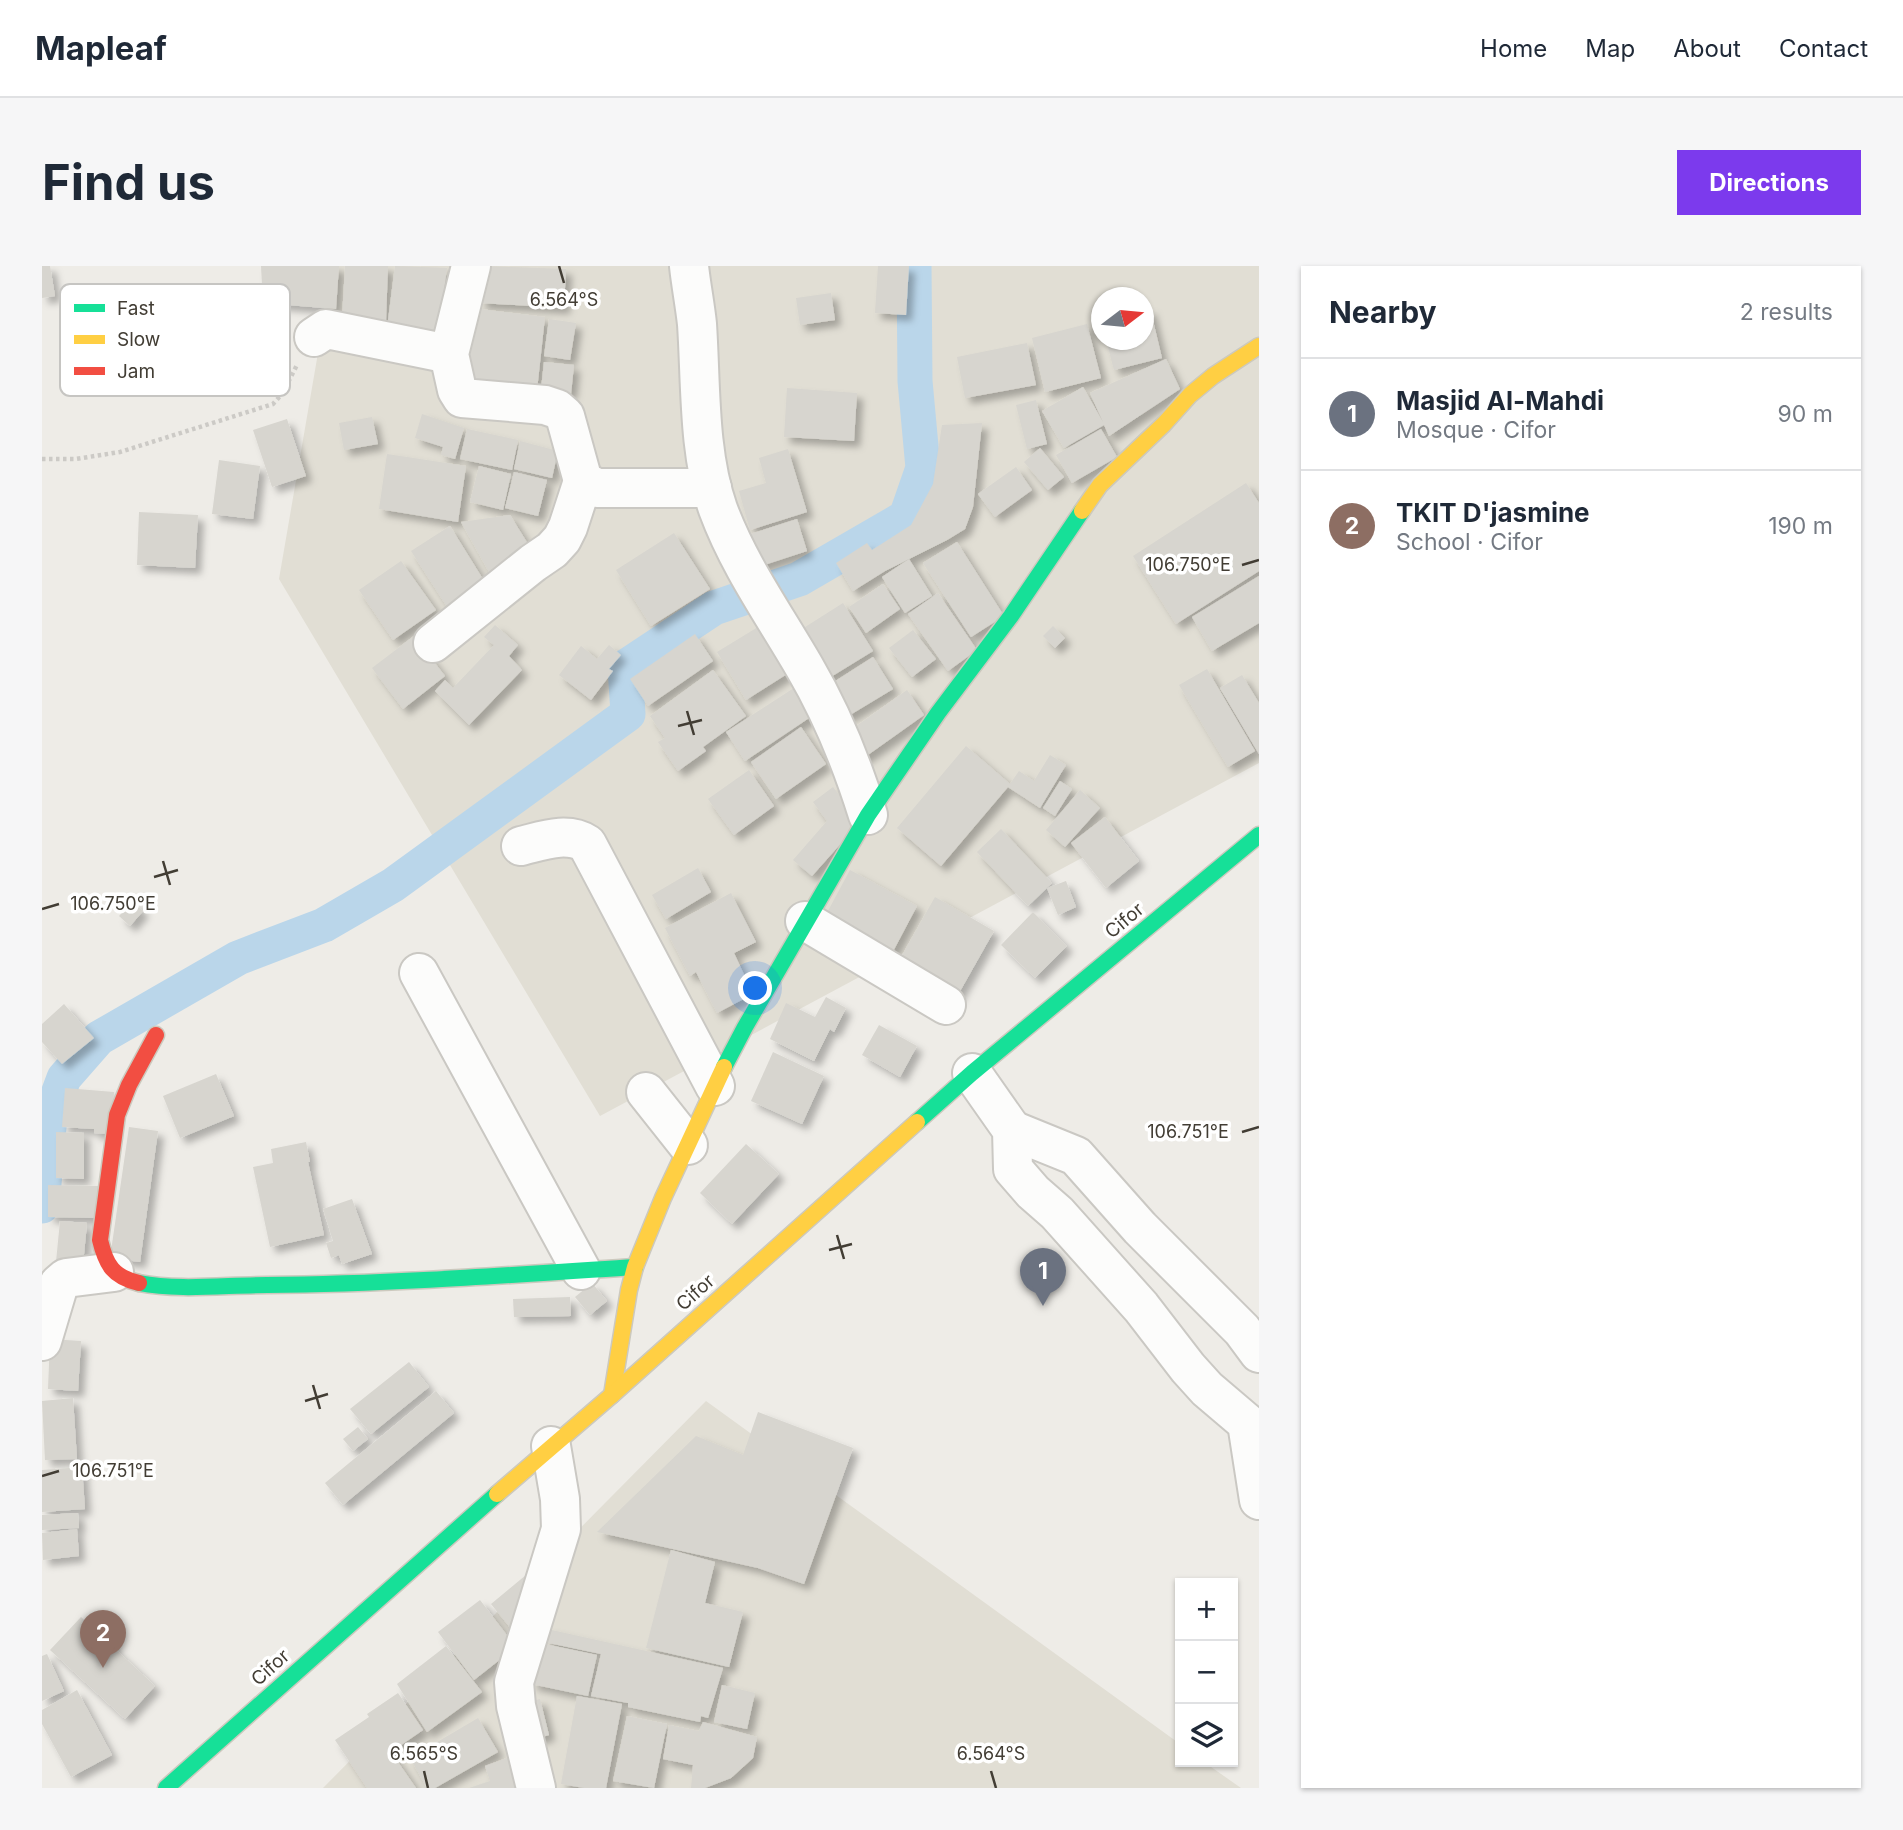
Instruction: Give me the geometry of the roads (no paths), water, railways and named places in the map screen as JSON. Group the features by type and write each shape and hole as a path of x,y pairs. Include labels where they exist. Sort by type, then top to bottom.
{"street":[{"path":"433,643 533,563 552,551 568,527 583,481 565,416 557,409 545,405 462,398 457,390 449,354 471,266"},
{"path":"690,266 697,324 702,423 712,488 719,510 740,561 807,671 853,769 868,815"},
{"path":"314,337 326,330 449,354"},
{"path":"612,1395 629,1290 635,1267 663,1198 745,1027 868,815 938,713 1011,616 1100,485 1164,424 1190,395 1213,376 1259,346"},
{"path":"583,481 597,488 712,488"},
{"name":"Cifor","path":"166,1788 972,1073 1259,835"},
{"path":"521,846 555,838 578,838 586,844 715,1086"},
{"path":"805,921 946,1005"},
{"path":"419,973 581,1270"},
{"path":"156,1035 129,1085 117,1115 100,1240 105,1258 114,1272 128,1281 172,1287 349,1283 635,1267"},
{"path":"972,1073 1012,1130 1076,1156 1140,1228 1242,1331 1259,1353"},
{"path":"646,1092 688,1145"},
{"path":"1012,1130 1013,1169 1033,1192 1058,1213 1133,1298 1201,1382 1253,1418 1259,1500"},
{"path":"42,1341 59,1284 66,1278 114,1272"},
{"path":"536,1788 516,1706 514,1682 561,1529 560,1499 551,1446"}],"waterway":[{"path":"42,1206 50,1116 64,1078 99,1038 238,958 324,925 393,885 628,714 625,667 714,608 799,579 906,517 923,468 915,381 914,266"}],"place":[{"name":"Masjid Al-Mahdi","path":"1043,1306"},
{"name":"TKIT D'jasmine","path":"103,1668"}]}
